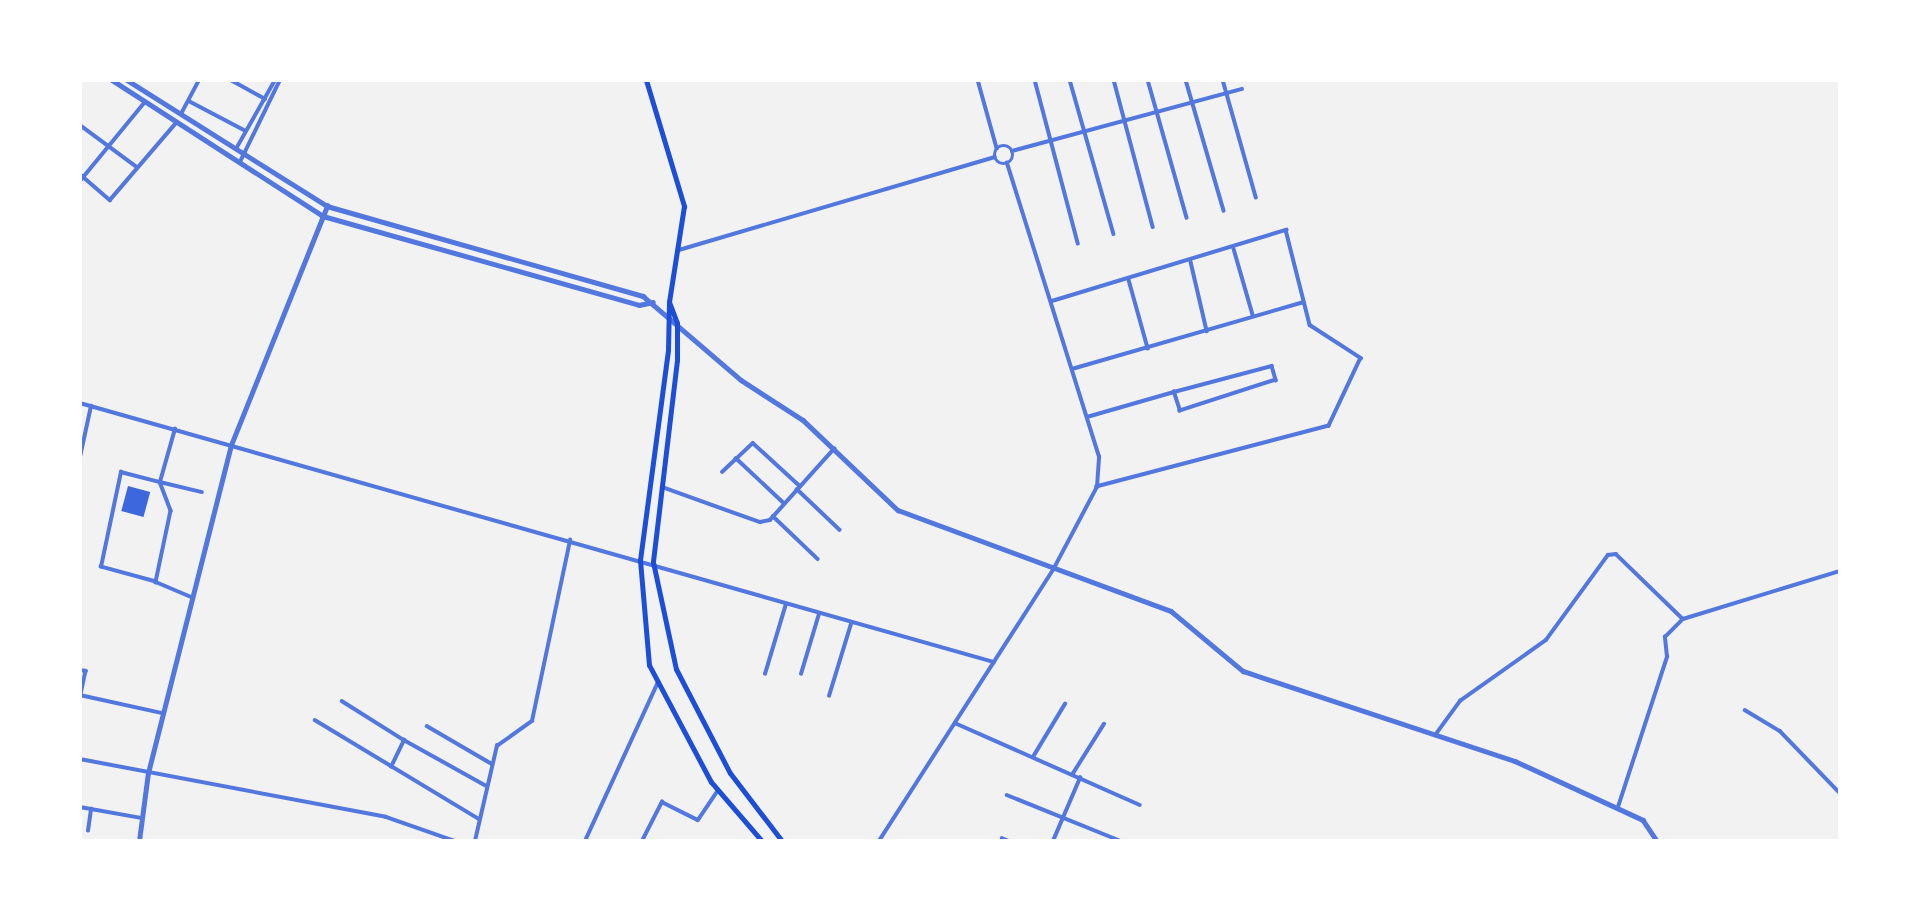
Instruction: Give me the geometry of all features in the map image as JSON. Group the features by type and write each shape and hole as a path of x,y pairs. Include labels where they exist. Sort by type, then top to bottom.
{"main road":[{"path":"646,80 684,206 679,250 665,315 668,350 640,559 649,665 718,790 762,841"},
{"path":"669,302 677,323 653,562 676,669 730,773 782,841"}],"street":[{"path":"112,80 323,216 639,305 653,302"},
{"path":"127,80 327,206 653,302 741,380 834,449 898,510 1053,570 1171,611 1243,671 1436,734 1618,807 1643,820 1657,841"},
{"path":"181,114 200,80"},
{"path":"231,80 265,99"},
{"path":"236,149 275,80"},
{"path":"239,164 280,80"},
{"path":"978,80 997,148 995,157"},
{"path":"1035,80 1078,243"},
{"path":"1070,80 1114,234"},
{"path":"1114,80 1153,226"},
{"path":"1148,80 1187,218"},
{"path":"1186,80 1224,211"},
{"path":"1223,80 1256,197"},
{"path":"997,148 1012,151 1242,89"},
{"path":"189,101 246,131"},
{"path":"145,102 82,178 110,200 176,122"},
{"path":"80,125 137,167"},
{"path":"879,841 1053,570 1097,487 1099,457 1007,163 1012,151"},
{"path":"679,250 995,157 1007,163"},
{"path":"139,841 148,773 231,445 327,206"},
{"path":"1052,301 1234,249 1286,230 1310,324 1361,358 1329,426 1097,487"},
{"path":"1234,249 1253,315"},
{"path":"1191,262 1207,331"},
{"path":"1129,280 1149,348"},
{"path":"1072,369 1304,302"},
{"path":"1087,417 1174,392 1272,366 1276,380 1180,411 1174,392"},
{"path":"80,403 653,562 851,624 994,662"},
{"path":"80,457 91,406"},
{"path":"156,582 171,511 160,482 175,429"},
{"path":"722,472 753,443 840,530"},
{"path":"662,487 750,522 773,516 834,449"},
{"path":"736,458 784,503"},
{"path":"191,597 156,582 101,567 121,472 202,492"},
{"path":"773,516 818,559"},
{"path":"475,841 485,785 497,746 533,721 570,540"},
{"path":"1436,734 1468,694 1546,640 1608,555 1616,554 1684,619"},
{"path":"1618,807 1667,657 1665,637 1684,619 1839,571"},
{"path":"765,674 786,604"},
{"path":"801,674 819,614"},
{"path":"829,696 851,624"},
{"path":"80,670 86,671 81,695 162,713"},
{"path":"585,841 658,682"},
{"path":"342,701 404,740 485,785"},
{"path":"1032,757 1065,704"},
{"path":"1745,710 1780,731 1839,793"},
{"path":"315,720 479,819"},
{"path":"955,723 1140,804"},
{"path":"1072,775 1104,724"},
{"path":"427,726 492,764"},
{"path":"391,766 404,740"},
{"path":"80,759 386,817 455,841"},
{"path":"1053,841 1080,778"},
{"path":"642,841 662,802 698,820 718,790"},
{"path":"1007,795 1121,841"},
{"path":"80,807 142,818"},
{"path":"88,831 91,809"},
{"path":"1002,838 1009,841"}],"building":[{"path":"128,486 150,492 143,517 121,511"}]}
